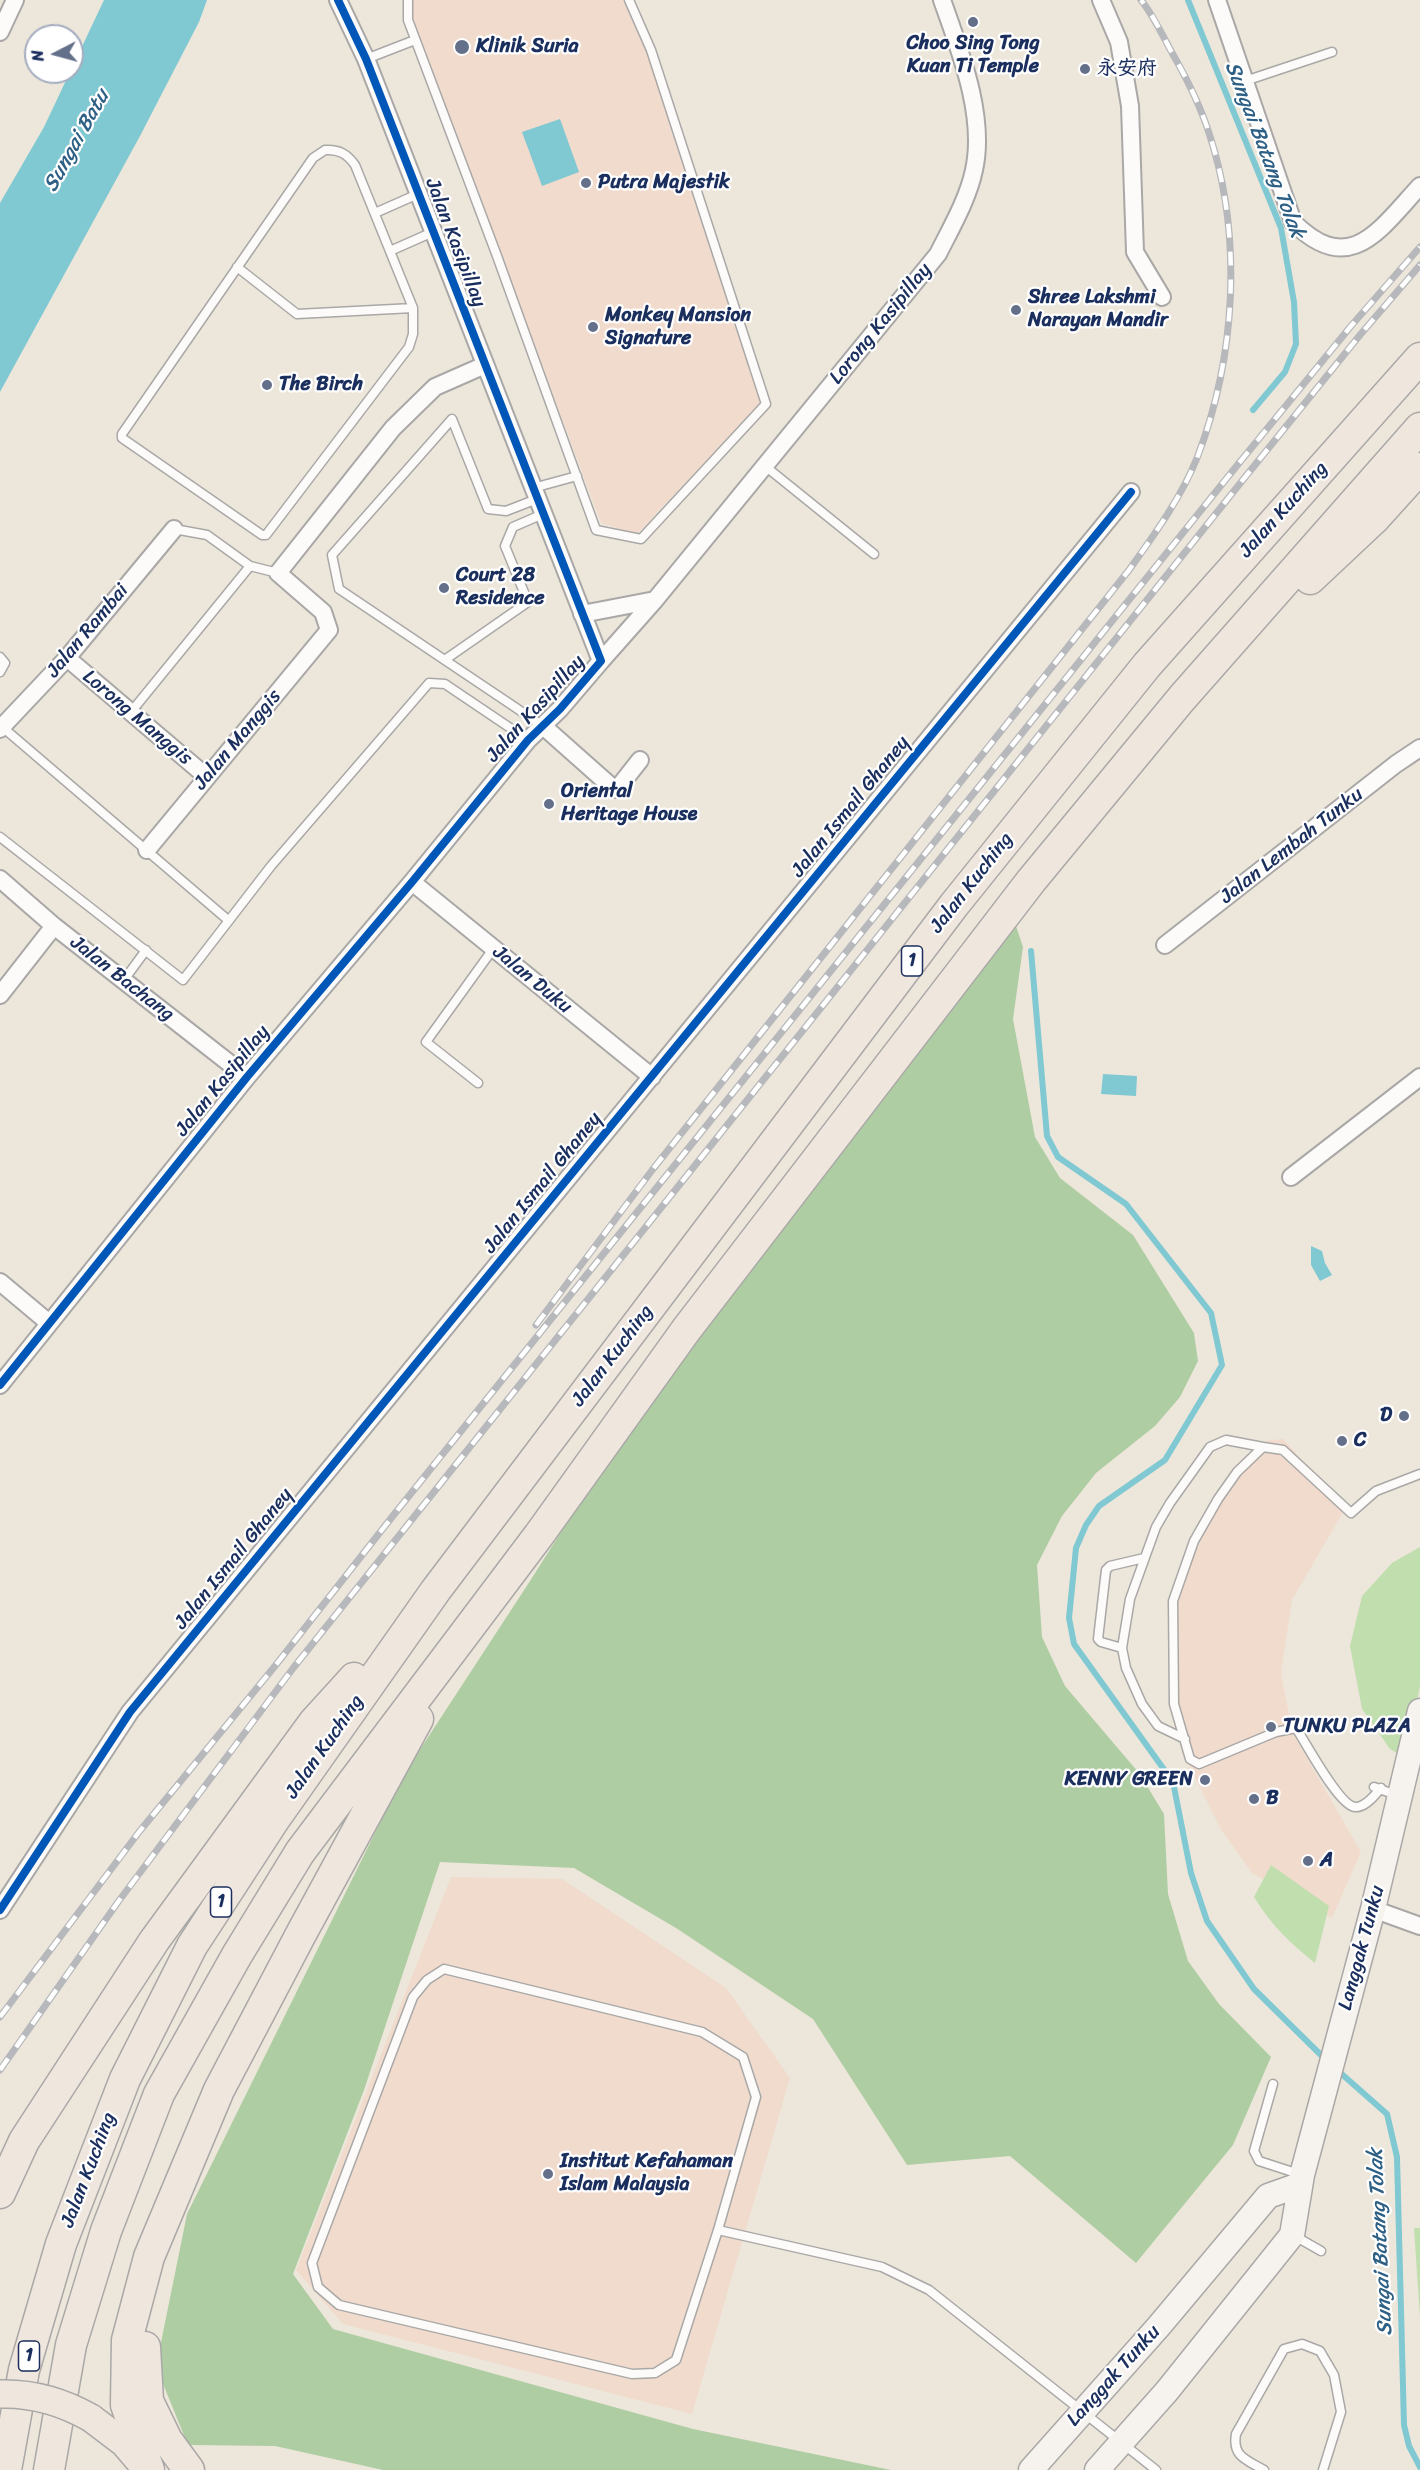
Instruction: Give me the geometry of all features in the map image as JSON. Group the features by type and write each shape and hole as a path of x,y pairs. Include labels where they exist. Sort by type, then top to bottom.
{"highway":[{"name":"Jalan Kuching","path":"6,2470 24,2370 61,2244 125,2079 192,1946 274,1820 436,1590 962,895 1147,665 1420,358"},
{"name":"Jalan Kuching","path":"49,2470 71,2345 106,2231 159,2094 237,1955 300,1852 468,1629 693,1321 1031,880 1182,698 1420,428"},
{"path":"1182,698 1375,518 1420,468"},
{"path":"0,2193 24,2141 154,1941 314,1722 436,1590"},
{"path":"148,2470 126,2406 127,2340 149,2257 219,2090 301,1934 468,1629"},
{"path":"149,2257 144,2348 148,2401 166,2440 189,2470"}],"main road":[{"path":"0,2394 43,2398 68,2406 91,2418 124,2442 148,2470"}],"street":[{"path":"0,32 15,0"},
{"name":"Jalan Kasipillay","path":"0,1385 247,1077 412,882 528,740 560,710 601,661 366,59 338,0"},
{"name":"Lorong Kasipillay","path":"601,661 655,600 938,254 963,201 974,171 978,141 964,63 942,0"},
{"path":"1101,0 1119,42 1130,106 1135,252 1161,297"},
{"path":"1217,0 1293,222 1307,236 1327,246 1356,246 1375,234 1420,186"},
{"path":"278,573 393,428 435,387 485,365"},
{"name":"Jalan Ismail Ghaney","path":"0,1910 130,1712 1131,492"},
{"name":"Jalan Rambai","path":"1,727 67,658 174,529"},
{"name":"Jalan Manggis","path":"147,850 329,630 323,612 278,573"},
{"path":"582,614 655,600"},
{"name":"Lorong Manggis","path":"67,658 207,777"},
{"path":"543,726 614,789 618,788 640,760"},
{"name":"Jalan Lembah Tunku","path":"1165,945 1396,764 1420,748"},
{"name":"Jalan Bachang","path":"0,879 54,926 247,1077"},
{"name":"Jalan Duku","path":"412,882 652,1077"},
{"path":"0,994 54,926"},
{"path":"1291,1177 1420,1077"},
{"path":"0,1282 50,1323"},
{"name":"Langgak Tunku","path":"1292,2235 1300,2180 1373,1909 1385,1790 1420,1711"},
{"path":"1373,1909 1420,1926"},
{"name":"Langgak Tunku","path":"1031,2470 1179,2303 1268,2196 1300,2180"},
{"path":"1097,2470 1167,2391 1292,2235"}],"lane":[{"path":"408,0 408,20 415,40 596,530 641,539 766,404 651,50 629,0"},
{"path":"366,59 415,40"},
{"path":"1245,81 1332,52"},
{"path":"325,150 334,150 347,155 355,165 390,251 414,308 413,334 409,347 266,535 262,535 122,438 122,434 313,158 325,150"},
{"path":"375,213 418,194"},
{"path":"390,251 434,232"},
{"path":"237,267 297,314 414,308"},
{"path":"543,726 339,589 332,555 452,419 488,509 506,511 537,500 577,476"},
{"path":"765,466 874,554"},
{"path":"446,659 528,602 505,546 513,527 537,500"},
{"path":"174,529 207,535 250,566 278,573"},
{"path":"131,712 250,566"},
{"path":"0,657 5,663 0,672"},
{"path":"0,837 183,980 271,866 429,683 445,684 528,740"},
{"path":"1,727 228,920"},
{"path":"478,1083 426,1042 493,949"},
{"path":"124,980 146,950"},
{"path":"1185,1739 1158,1726 1142,1704 1126,1668 1122,1648 1130,1599 1156,1527 1170,1503 1210,1447 1226,1440 1283,1450 1351,1513 1376,1491 1420,1474"},
{"path":"1263,1447 1237,1472 1218,1499 1194,1541 1173,1601 1174,1704 1190,1759 1199,1764 1276,1732 1296,1728 1337,1793 1351,1806 1357,1808 1385,1790"},
{"path":"1122,1648 1098,1639 1106,1570 1110,1566 1144,1558"},
{"path":"444,1969 702,2032 744,2057 756,2097 718,2230 676,2360 656,2373 632,2374 339,2305 318,2287 312,2263 413,1997 427,1980 444,1969"},
{"path":"1273,2084 1254,2151 1259,2161 1300,2180"},
{"path":"718,2230 882,2267 929,2290 1156,2470"},
{"path":"1292,2235 1321,2251"},
{"path":"1264,2470 1237,2453 1234,2445 1236,2434 1284,2349 1302,2344 1320,2351 1325,2359 1334,2375 1341,2412 1323,2470"}],"shaded area":[{"name":"Putra Majestik","path":"413,0 623,0 647,54 760,403 637,534 601,523 413,20"},
{"path":"1283,1439 1346,1507 1292,1600 1281,1674 1293,1734 1361,1852 1332,1918 1252,1873 1222,1831 1185,1758 1172,1663 1178,1601 1194,1555 1220,1499 1262,1441"},
{"name":"Institut Kefahaman Islam Malaysia","path":"451,1877 562,1879 726,1988 790,2078 692,2414 343,2324 296,2270"}],"green space":[{"path":"1015,923 1023,947 1013,1019 1035,1137 1060,1178 1133,1235 1194,1333 1198,1361 1180,1397 1155,1426 1096,1473 1062,1516 1037,1565 1042,1637 1065,1686 1139,1773 1164,1814 1168,1894 1188,1961 1219,2004 1271,2057 1233,2145 1136,2263 1010,2156 907,2165 813,2019 676,1928 574,1868 440,1862 364,2090 293,2274 333,2329 693,2429 891,2470 383,2470 275,2446 188,2445 156,2367 187,2214 404,1774 613,1450"},
{"path":"1420,1547 1420,1686 1405,1758 1390,1749 1362,1709 1350,1646 1362,1596 1392,1563"},
{"path":"1271,1865 1329,1906 1315,1963 1282,1933 1254,1897"},
{"path":"1414,2228 1420,2228 1420,2318"}],"water":[{"name":"Sungai Batu","path":"104,0 207,0 199,22 140,136 0,392 0,203 44,127 64,84 84,84 84,42"},
{"path":"560,119 579,172 542,186 522,132"},
{"path":"1103,1074 1137,1076 1136,1096 1101,1094"},
{"path":"1311,1246 1322,1251 1325,1263 1332,1275 1320,1281 1311,1265"}],"waterway":[{"name":"Sungai Batang Tolak","path":"1188,0 1281,228 1294,302 1296,344 1285,372 1253,410"},
{"name":"Sungai Batang Tolak","path":"1031,951 1047,1136 1058,1157 1126,1204 1211,1313 1222,1365 1165,1460 1099,1506 1086,1525 1076,1548 1069,1618 1074,1644 1173,1782 1191,1873 1207,1921 1254,1989 1326,2060"},
{"name":"Sungai Batang Tolak","path":"1336,2069 1387,2114 1397,2157 1404,2425 1409,2446 1420,2467"}],"railway":[{"path":"536,1325 653,1169 1129,570 1166,516 1191,473 1210,419 1227,338 1230,296 1227,213 1220,172 1201,112 1161,31 1141,0"},
{"path":"0,2017 139,1832 275,1666 392,1517 1235,468 1351,326 1420,247"},
{"path":"0,2070 118,1902 294,1667 1246,476 1420,265"}],"cycle path":[{"path":"0,1385 247,1077 412,882 528,740 560,709 601,661 366,59 338,0"},
{"path":"0,1910 130,1712 1131,492"}],"place":[{"name":"Choo Sing Tong Kuan Ti Temple","path":"973,22"},
{"name":"Klinik Suria","path":"462,47"},
{"name":"永安府","path":"1085,69"},
{"name":"Putra Majestik","path":"586,183"},
{"name":"Shree Lakshmi Narayan Mandir","path":"1016,310"},
{"name":"Monkey Mansion Signature","path":"593,327"},
{"name":"The Birch","path":"267,385"},
{"name":"Court 28 Residence","path":"444,588"},
{"name":"Oriental Heritage House","path":"549,804"},
{"name":"D","path":"1404,1416"},
{"name":"C","path":"1342,1441"},
{"name":"TUNKU PLAZA","path":"1271,1727"},
{"name":"KENNY GREEN","path":"1205,1780"},
{"name":"B","path":"1254,1799"},
{"name":"A","path":"1308,1861"},
{"name":"Institut Kefahaman Islam Malaysia","path":"548,2174"}]}
